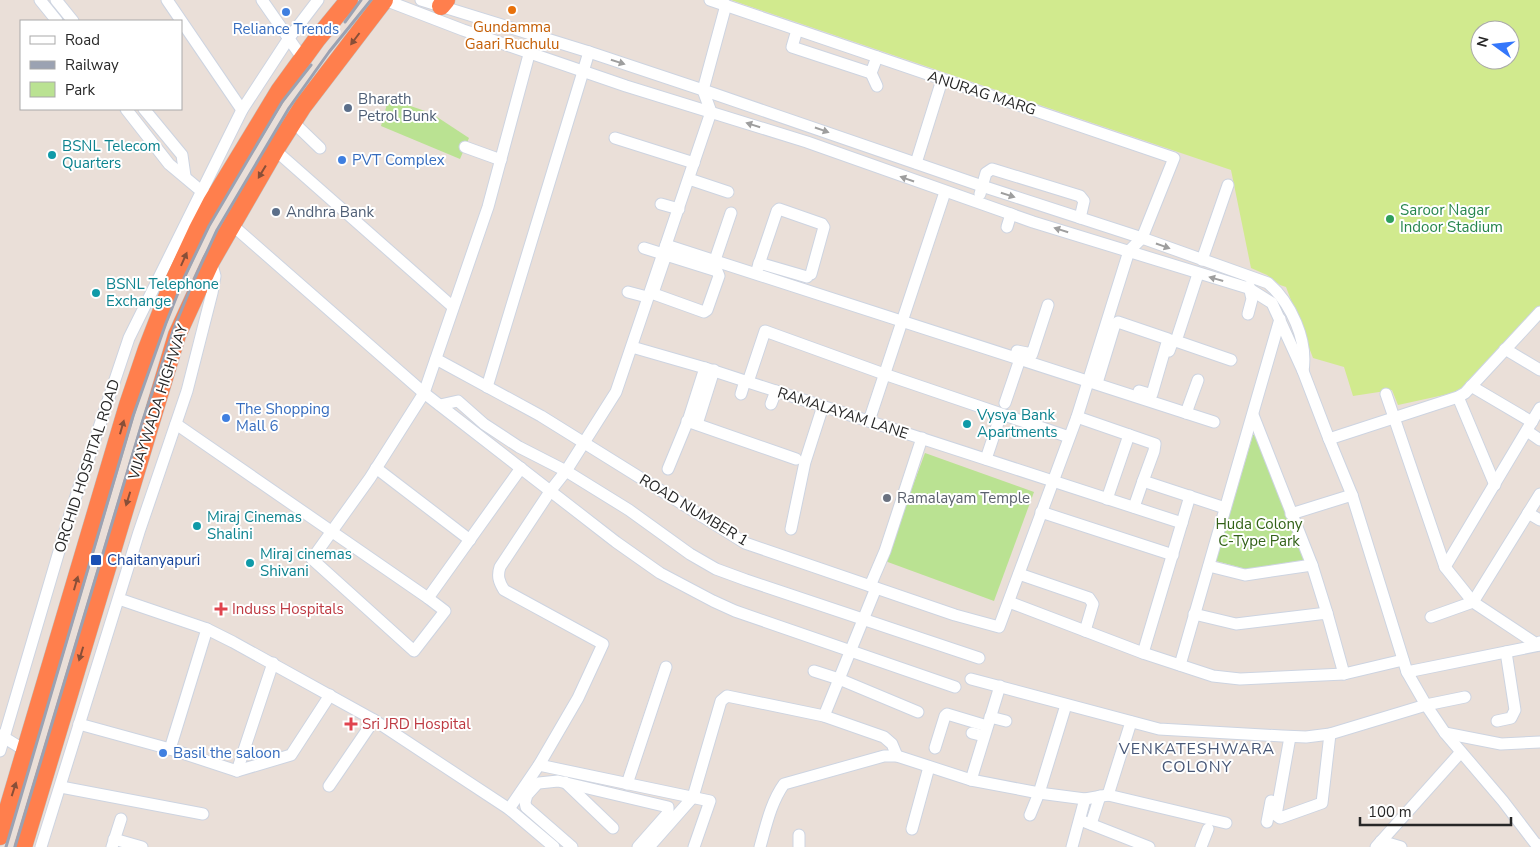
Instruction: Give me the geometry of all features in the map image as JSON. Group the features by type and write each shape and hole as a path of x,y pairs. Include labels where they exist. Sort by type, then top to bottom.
{"highway":[{"name":"VIJAYWADA HIGHWAY","path":"0,836 146,349 197,231 207,196 280,90 349,0"},
{"name":"VIJAYWADA HIGHWAY","path":"23,847 177,335 210,261 275,150 303,106 385,0"}],"street":[{"path":"40,0 56,20"},
{"path":"56,0 72,20"},
{"path":"167,0 181,20"},
{"path":"262,0 303,59"},
{"name":"ORCHID HOSPITAL ROAD","path":"0,751 2,736 70,514 129,338 177,244 207,196 242,110 289,38 318,0"},
{"path":"385,0 463,30 582,71 848,157 977,203 1198,274 1250,283 1268,283 1286,303 1300,337 1305,358 1303,371"},
{"path":"421,0 444,3 534,36 589,52 982,186 1142,238 1202,260 1250,283 1272,303 1303,371 1328,439 1352,495 1408,672 1426,705 1445,733 1503,800 1536,845"},
{"name":"ANURAG MARG","path":"710,0 1174,158 1142,238"},
{"path":"567,844 526,807 524,802 535,780 538,766 578,698 603,644 504,590 498,579 500,568 551,490 566,471 616,392 711,112 703,90 726,6"},
{"path":"463,30 470,14"},
{"path":"182,22 242,110"},
{"path":"797,30 792,47 871,74"},
{"path":"176,424 332,532 428,598 445,611 414,651 312,559 332,532 376,468 424,393 488,207 534,36"},
{"path":"487,387 589,52"},
{"path":"876,57 871,74 877,86"},
{"path":"916,163 942,80"},
{"path":"127,110 169,164 207,196"},
{"path":"145,110 182,155 185,176"},
{"path":"293,122 320,148"},
{"path":"615,138 694,163"},
{"path":"848,157 854,141"},
{"path":"466,147 501,160"},
{"path":"275,150 453,307"},
{"path":"977,203 986,173 992,169 1077,194 1084,202 1080,218"},
{"path":"689,179 728,192"},
{"path":"1202,260 1228,185"},
{"path":"869,421 945,192"},
{"path":"661,204 679,209"},
{"path":"758,268 776,211 780,209 822,224 824,227 806,275 797,288"},
{"path":"714,260 731,213"},
{"path":"1007,227 1011,214"},
{"path":"231,224 424,393 616,542 660,573 735,610 955,687"},
{"path":"1094,380 1129,251 1142,238"},
{"path":"644,248 665,249 686,256 719,273 707,310 704,312 654,294 666,256 686,256 714,260 730,259 758,268 797,288 997,347 1032,354 1048,305"},
{"path":"41,847 119,599 138,532 187,391 212,293 215,276 210,261"},
{"path":"758,268 806,275"},
{"path":"1178,335 1198,274"},
{"path":"1248,314 1252,299 1250,283"},
{"path":"628,292 647,297"},
{"path":"1328,439 1458,396 1470,386 1540,312"},
{"path":"1180,665 1280,319"},
{"path":"997,347 1020,359 1094,380 1151,395 1168,339 1116,322 1094,380 1069,437 1009,602 1143,653 1213,676 1240,679 1344,674 1403,660"},
{"path":"741,394 765,331 1069,437"},
{"path":"1152,401 1173,340 1231,360"},
{"name":"RAMALAYAM LANE","path":"632,347 791,392 823,406 869,421 907,440 922,438 1182,523"},
{"path":"1505,349 1540,370"},
{"name":"ROAD NUMBER 1","path":"436,359 541,416 745,543 955,615 999,627 1009,602"},
{"path":"1005,403 1020,359"},
{"path":"668,469 692,423 710,369"},
{"path":"1094,380 1214,422"},
{"path":"1186,413 1198,380"},
{"path":"1470,386 1529,427 1540,440"},
{"path":"771,404 774,388"},
{"path":"791,392 807,393"},
{"path":"1386,394 1445,567 1473,602 1539,644"},
{"path":"1458,396 1495,485"},
{"path":"440,405 458,401 484,424 519,447 566,471 629,510 690,554 716,569 979,658"},
{"path":"791,529 805,462 823,406"},
{"path":"1445,567 1540,408"},
{"path":"1253,415 1312,565 1344,674"},
{"path":"1077,417 1155,444 1134,508"},
{"path":"986,459 999,420"},
{"path":"692,423 796,458"},
{"path":"1107,499 1129,435"},
{"path":"824,716 864,619 922,438"},
{"path":"376,468 470,540"},
{"path":"428,598 521,468"},
{"path":"1143,481 1225,508"},
{"path":"1431,617 1473,602 1540,494"},
{"path":"1292,514 1352,495"},
{"path":"1143,653 1190,496"},
{"path":"1041,512 1172,554"},
{"path":"1528,513 1540,520"},
{"path":"1209,566 1245,575 1312,565"},
{"path":"1019,574 1089,598 1093,604 1085,631"},
{"path":"119,599 207,629 273,663 374,720 508,809 554,847"},
{"path":"1194,614 1236,624 1327,613"},
{"path":"170,749 207,629"},
{"path":"1408,672 1539,644"},
{"path":"1496,721 1511,718 1515,710 1506,652"},
{"path":"237,771 273,663"},
{"path":"627,784 666,668"},
{"path":"814,671 839,679 918,712"},
{"path":"971,679 1159,729 1306,737 1330,734 1426,705 1465,697"},
{"path":"970,780 981,728 1000,686"},
{"path":"79,724 170,749 237,771 290,755 330,695"},
{"path":"649,847 694,797 721,701 730,695 824,716 884,737 892,744 897,756"},
{"path":"1030,815 1040,793 1066,705"},
{"path":"935,748 944,716 947,714 981,728 1006,721"},
{"path":"329,786 374,720"},
{"path":"1072,847 1085,822 1104,796 1131,722"},
{"path":"1445,733 1501,744 1540,742"},
{"path":"1286,736 1276,815 1280,818 1322,803 1330,734"},
{"path":"2,736 26,751"},
{"path":"1267,822 1286,736"},
{"path":"1379,844 1461,752"},
{"path":"760,847 773,805 778,792 784,784 884,756 897,756 970,780 1085,799 1104,796 1226,823"},
{"path":"538,766 710,801 694,847"},
{"path":"912,829 930,768"},
{"path":"508,809 535,780 564,781 668,807 668,813 638,847"},
{"path":"564,781 613,828"},
{"path":"61,787 204,814"},
{"path":"1085,799 1085,822"},
{"path":"121,819 113,843 142,847"},
{"path":"1085,822 1149,847"},
{"path":"1202,847 1208,830"},
{"path":"798,835 799,847"},
{"path":"1379,844 1401,847"}],"green space":[{"name":"Saroor Nagar Indoor Stadium","path":"731,0 1540,0 1540,310 1468,385 1453,393 1398,405 1392,390 1353,396 1344,367 1313,358 1286,287 1251,268 1231,170"},
{"path":"390,99 431,113 469,138 460,159 381,126"},
{"name":"Huda Colony C-Type Park","path":"1253,435 1259,435 1304,560 1246,569 1216,561"},
{"path":"925,453 1034,492 994,601 885,561"}],"railway":[{"path":"345,22 361,0"},
{"path":"15,847 143,420 174,328 193,282 217,230 289,108 329,52 371,0"},
{"path":"6,847 133,416 166,323 184,278 209,226 282,102 311,65"}],"place":[{"name":"Gundamma Gaari Ruchulu","path":"512,10"},
{"name":"Reliance Trends","path":"286,12"},
{"name":"Bharath Petrol Bunk","path":"348,108"},
{"name":"BSNL Telecom Quarters","path":"52,155"},
{"name":"PVT Complex","path":"342,160"},
{"name":"Andhra Bank","path":"276,212"},
{"name":"Saroor Nagar Indoor Stadium","path":"1390,219"},
{"name":"BSNL Telephone Exchange","path":"96,293"},
{"name":"The Shopping Mall 6","path":"226,418"},
{"name":"Vysya Bank Apartments","path":"967,424"},
{"name":"Ramalayam Temple","path":"887,498"},
{"name":"Miraj Cinemas Shalini","path":"197,526"},
{"name":"Chaitanyapuri","path":"96,560"},
{"name":"Miraj cinemas Shivani","path":"250,563"},
{"name":"Induss Hospitals","path":"221,609"},
{"name":"Sri JRD Hospital","path":"351,724"},
{"name":"Basil the saloon","path":"163,753"}],"district":[{"name":"VENKATESHWARA COLONY","path":"1197,758"}]}
